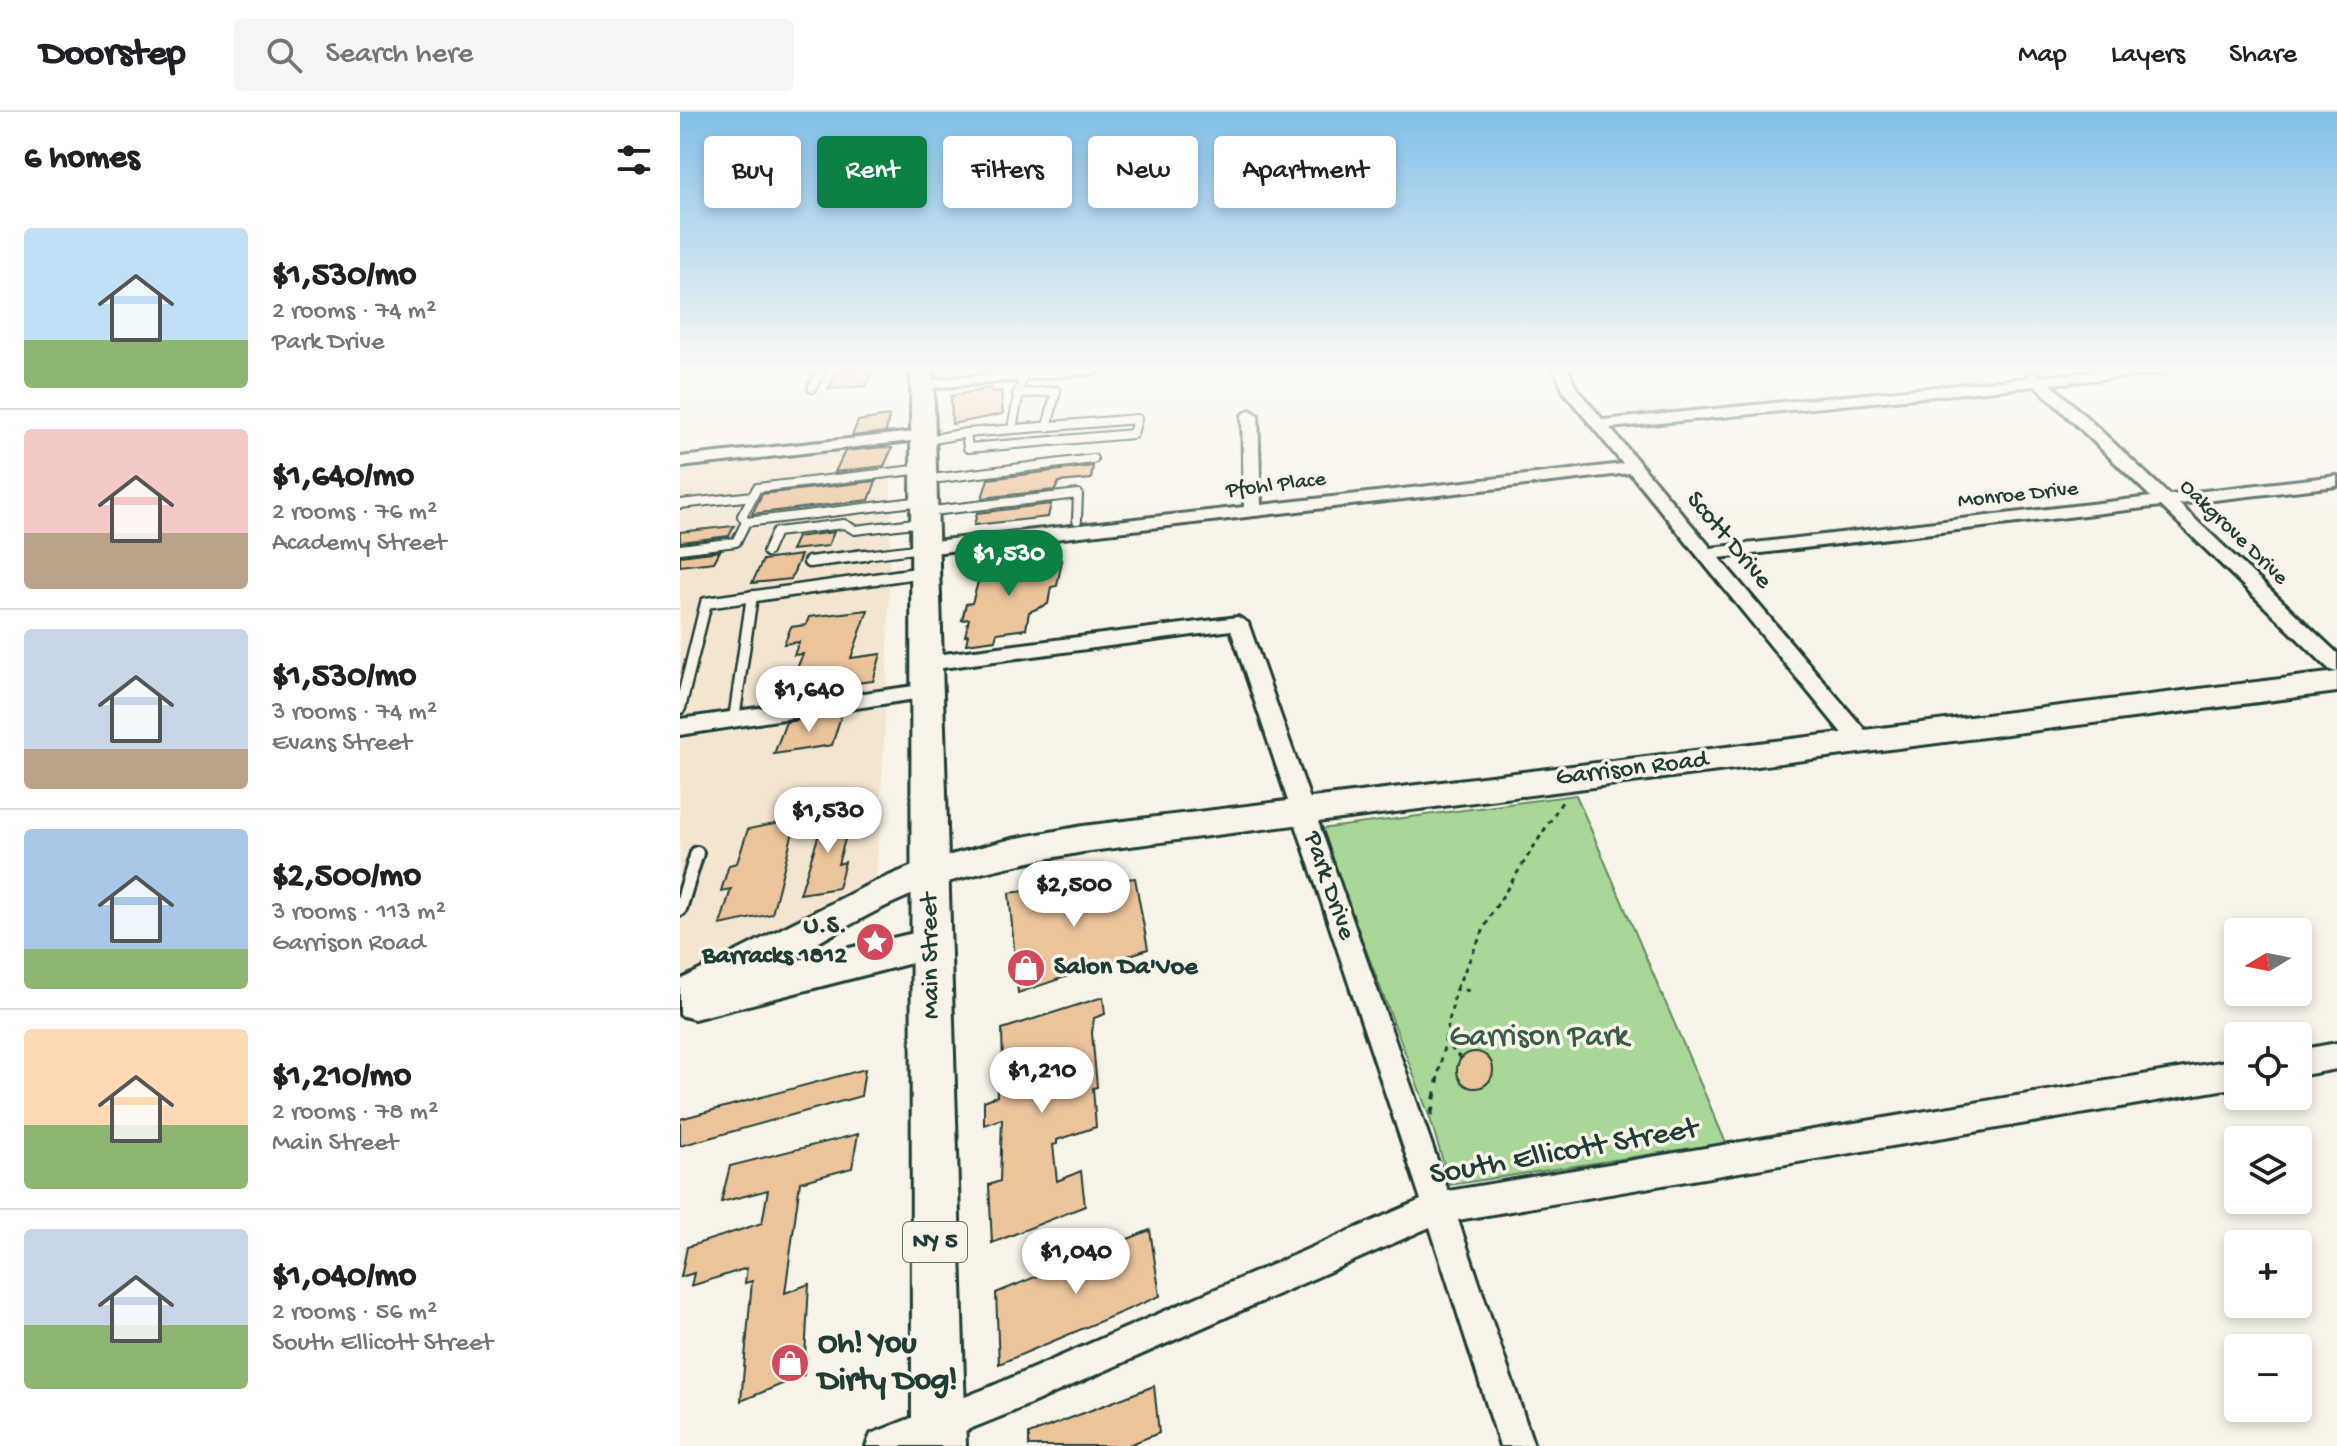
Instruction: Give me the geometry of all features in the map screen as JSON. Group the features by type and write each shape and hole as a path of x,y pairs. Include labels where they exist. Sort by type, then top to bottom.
{"main road":[{"name":"Main Street","path":"923,431 939,1435"}],"street":[{"path":"1251,431 1253,511"},
{"name":"Scott Drive","path":"1604,431 1862,742"},
{"name":"Oakgrove Drive","path":"2092,431 2337,665"},
{"path":"680,462 923,439"},
{"name":"Pfohl Place","path":"924,515 1253,511 1633,468"},
{"name":"Monroe Drive","path":"1705,554 2337,481"},
{"name":"Park Drive","path":"927,677 1238,623 1412,1128 1517,1446"},
{"path":"680,727 734,719 927,677"},
{"name":"Garrison Road","path":"680,998 882,894 931,873 997,855 1073,841 2337,682"},
{"path":"680,1005 931,944"},
{"path":"2312,1060 2337,1056"},
{"name":"South Ellicott Street","path":"883,1446 939,1435 1439,1208 2224,1075"}],"lane":[{"path":"923,439 986,431"},
{"path":"966,433 968,448 1133,434 1134,431"},
{"path":"680,708 706,603 752,596 924,515 970,475 994,469 1093,459"},
{"path":"746,522 742,516 757,488 924,515"},
{"path":"767,552 776,532 844,524 855,530 924,515 1078,494 1077,520"},
{"path":"680,504 753,496"},
{"path":"746,522 924,515"},
{"path":"809,562 924,515"},
{"path":"680,549 736,542 746,522"},
{"path":"734,719 752,596"},
{"path":"680,646 696,643"},
{"path":"680,909 697,853"}],"path":[{"path":"1412,1128 1430,1118 1456,989 1470,952 1516,869 1566,797 1561,779"},
{"path":"1456,989 1472,991"},
{"path":"1445,1041 1461,1059"}],"shaded area":[{"path":"892,447 887,688 680,720 680,468"},
{"path":"886,707 876,884 680,979 680,739"}],"green space":[{"name":"Garrison Park","path":"1576,795 1726,1143 1450,1185 1430,1118 1320,829"}],"building":[{"path":"854,431 886,431 886,432 852,436"},
{"path":"892,448 884,466 835,472 845,451"},
{"path":"1093,466 1091,479 1059,482 1055,490 982,498 988,479"},
{"path":"876,481 869,500 752,514 762,494"},
{"path":"1051,504 1048,517 974,525 977,513"},
{"path":"734,526 729,536 680,542 680,532"},
{"path":"834,532 828,546 791,550 797,537"},
{"path":"720,551 714,562 680,566 680,556"},
{"path":"801,555 791,579 752,583 763,560"},
{"path":"1062,560 1057,586 1051,587 1048,604 1029,612 1026,629 997,633 995,640 966,644 969,619 962,620 966,604 972,603 982,568"},
{"path":"868,610 851,658 881,654 873,681 846,684 848,679 789,687 803,654 794,655 799,642 784,644 791,627 806,625 809,617"},
{"path":"842,713 832,745 774,754 786,722"},
{"path":"853,811 838,864 845,862 838,888 800,894 825,815"},
{"path":"796,820 772,914 720,925 731,889 721,891 729,865 737,863 748,829"},
{"path":"1135,878 1148,949 1018,993 1009,893"},
{"path":"1103,997 1105,1014 1094,1018 1092,1033 1097,1087 1093,1088 1096,1127 1057,1140 1057,1144 1053,1145 1057,1181 1081,1171 1085,1206 992,1243 989,1185 1000,1181 1002,1119 984,1125 984,1101 997,1096 996,1071 1003,1069 1002,1029"},
{"path":"1475,1052 1487,1058 1493,1070 1487,1082 1475,1088 1463,1082 1457,1070 1463,1058"},
{"path":"865,1069 861,1096 680,1146 680,1119"},
{"path":"858,1134 852,1168 800,1182 785,1293 809,1284 804,1375 741,1401 752,1281 745,1283 747,1268 691,1286 694,1273 681,1277 687,1247 762,1223 768,1190 721,1202 730,1166"},
{"path":"1150,1230 1160,1296 999,1364 996,1293"},
{"path":"1154,1386 1159,1433 1126,1446 1029,1446 1029,1434"}],"place":[{"name":"U.S. Barracks 1812","path":"875,942"},
{"name":"Salon Da'Voe","path":"1026,968"},
{"name":"Oh! You Dirty Dog!","path":"790,1363"}]}
